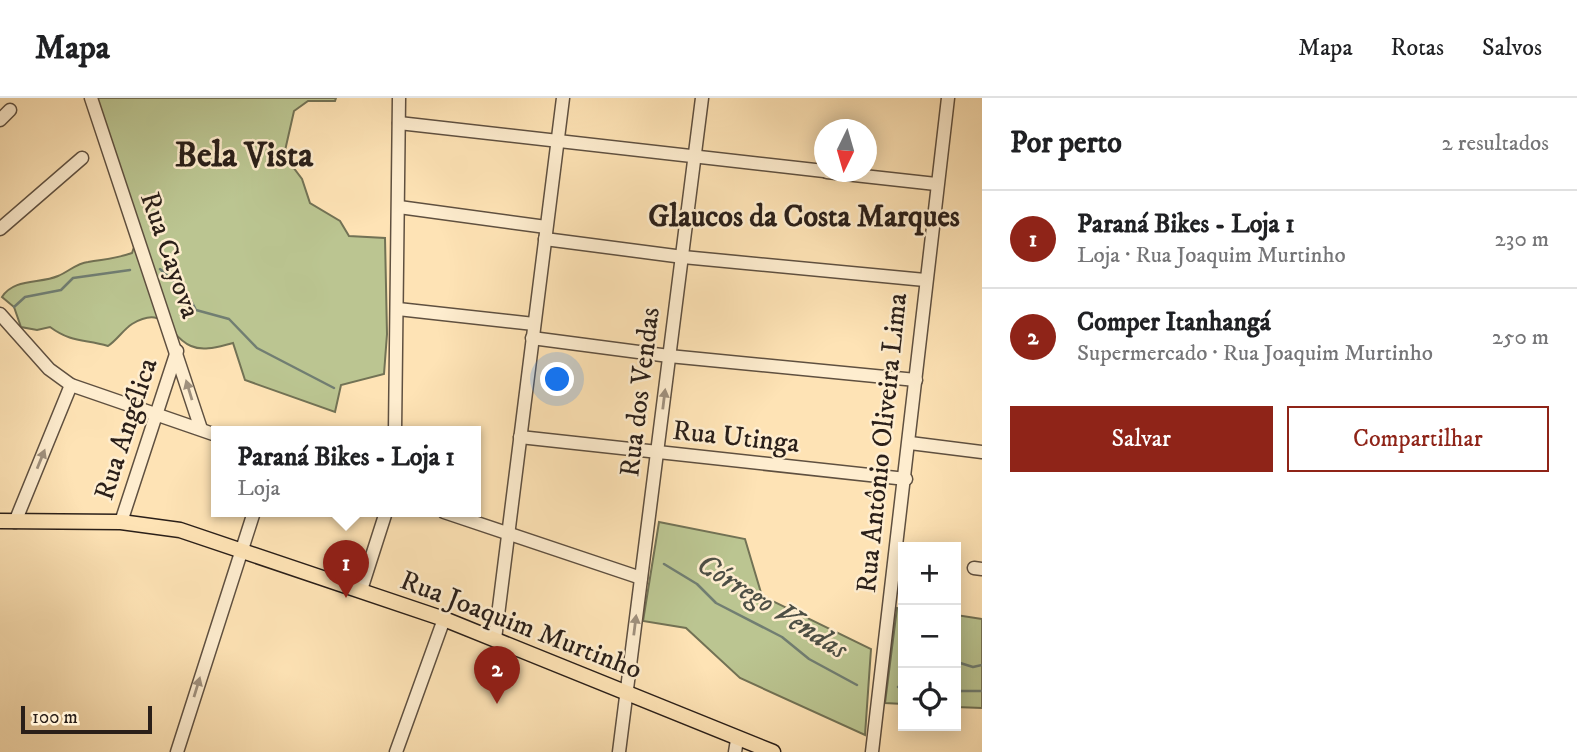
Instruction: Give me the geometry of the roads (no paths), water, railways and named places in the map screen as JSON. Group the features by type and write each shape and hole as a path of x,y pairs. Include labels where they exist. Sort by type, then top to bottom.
{"main road":[{"name":"Rua Joaquim Murtinho","path":"7,522 121,522 180,530 444,619 627,692 736,746 772,752"}],"street":[{"name":"Rua Cayova","path":"91,98 201,429"},
{"path":"395,426 399,98"},
{"path":"495,639 564,98"},
{"name":"Rua dos Vendas","path":"619,752 702,98"},
{"name":"Rua Antônio Oliveira Lima","path":"872,752 948,98"},
{"path":"0,120 10,110"},
{"path":"399,123 814,170"},
{"path":"0,229 82,158"},
{"path":"877,177 936,184"},
{"path":"399,207 682,257 925,280"},
{"path":"398,309 534,324"},
{"path":"0,314 49,369 71,385 211,433"},
{"path":"532,338 670,356 916,380"},
{"name":"Rua Angélica","path":"121,522 177,351"},
{"path":"7,522 71,385"},
{"name":"Rua Utinga","path":"520,438 905,479"},
{"path":"910,443 982,452"},
{"path":"177,752 252,517"},
{"path":"360,590 384,517"},
{"path":"458,517 641,578"},
{"path":"396,752 444,619"}],"waterway":[{"name":"Córrego Vendas","path":"160,269 187,293 196,310 229,319 257,348 334,388"},
{"name":"Córrego Vendas","path":"14,307 25,297 61,290 73,278 130,270"},
{"name":"Córrego Vendas","path":"664,564 697,584 716,603 782,637 809,659 857,685"},
{"path":"961,663 973,667 982,665"},
{"name":"Córrego Vendas","path":"961,691 982,691"}],"place":[{"name":"Paraná Bikes - Loja 1","path":"346,598"},
{"name":"Comper Itanhangá","path":"497,704"}],"district":[{"name":"Bela Vista","path":"244,156"},
{"name":"Glaucos da Costa Marques","path":"804,217"}]}
